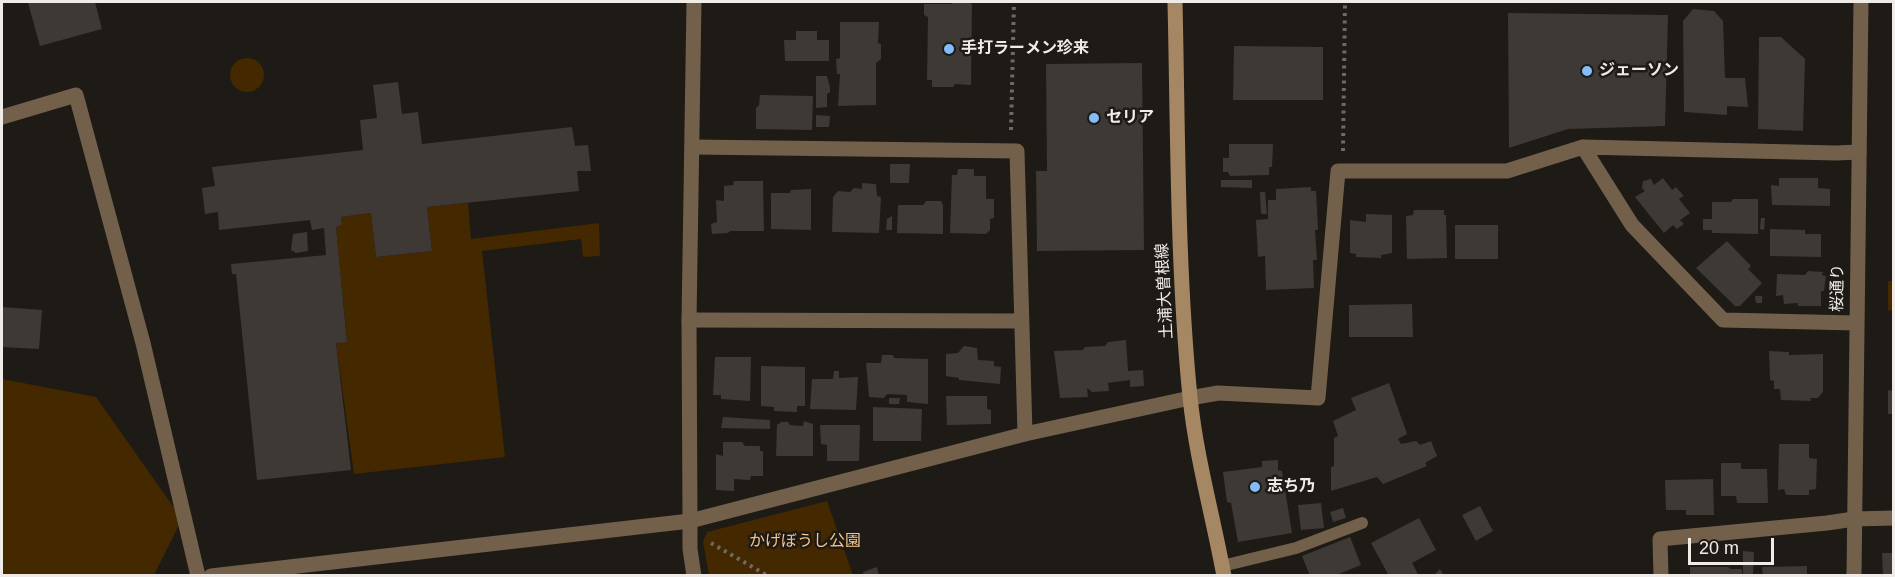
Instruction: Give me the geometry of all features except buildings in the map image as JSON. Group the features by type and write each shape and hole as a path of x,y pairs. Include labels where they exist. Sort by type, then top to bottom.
{"main road":[{"name":"土浦大曽根線","path":"1174,2 1182,303 1190,398 1200,462 1223,571"}],"street":[{"path":"694,2 689,320 690,549 694,576"},
{"name":"桜通り","path":"1854,576 1861,2"},
{"path":"2,117 76,95 143,343 198,576"},
{"path":"693,147 1017,151 1020,321 1025,434"},
{"path":"1583,147 1632,225 1723,320 1856,323"},
{"path":"211,576 690,525 1025,434 1190,398 1218,393 1318,398 1338,171 1507,171 1583,147 1859,152"},
{"path":"689,320 1020,321"},
{"path":"1661,576 1660,540 1854,519 1893,518"}],"lane":[{"path":"1223,571 1296,548 1362,523"}],"path":[{"path":"1011,151 1014,2"},
{"path":"1342,171 1345,2"},
{"path":"690,525 768,576"}],"green space":[{"path":"247,58 259,63 264,75 259,87 247,92 235,87 230,75 235,63"},
{"path":"468,203 471,239 599,223 600,256 583,257 581,239 482,251 505,457 354,474 336,343 347,341 336,227 342,225 341,217 371,213 376,257 432,251 427,207"},
{"path":"1888,281 1893,281 1893,310 1888,311"},
{"path":"2,379 96,397 182,519 154,575 2,575"},
{"name":"かげぼうし公園","path":"827,501 853,575 709,575 703,542 707,532"}],"place":[{"name":"手打ラーメン珍来","path":"949,49"},
{"name":"ジェーソン","path":"1587,71"},
{"name":"セリア","path":"1094,118"},
{"name":"志ち乃","path":"1255,487"}]}
